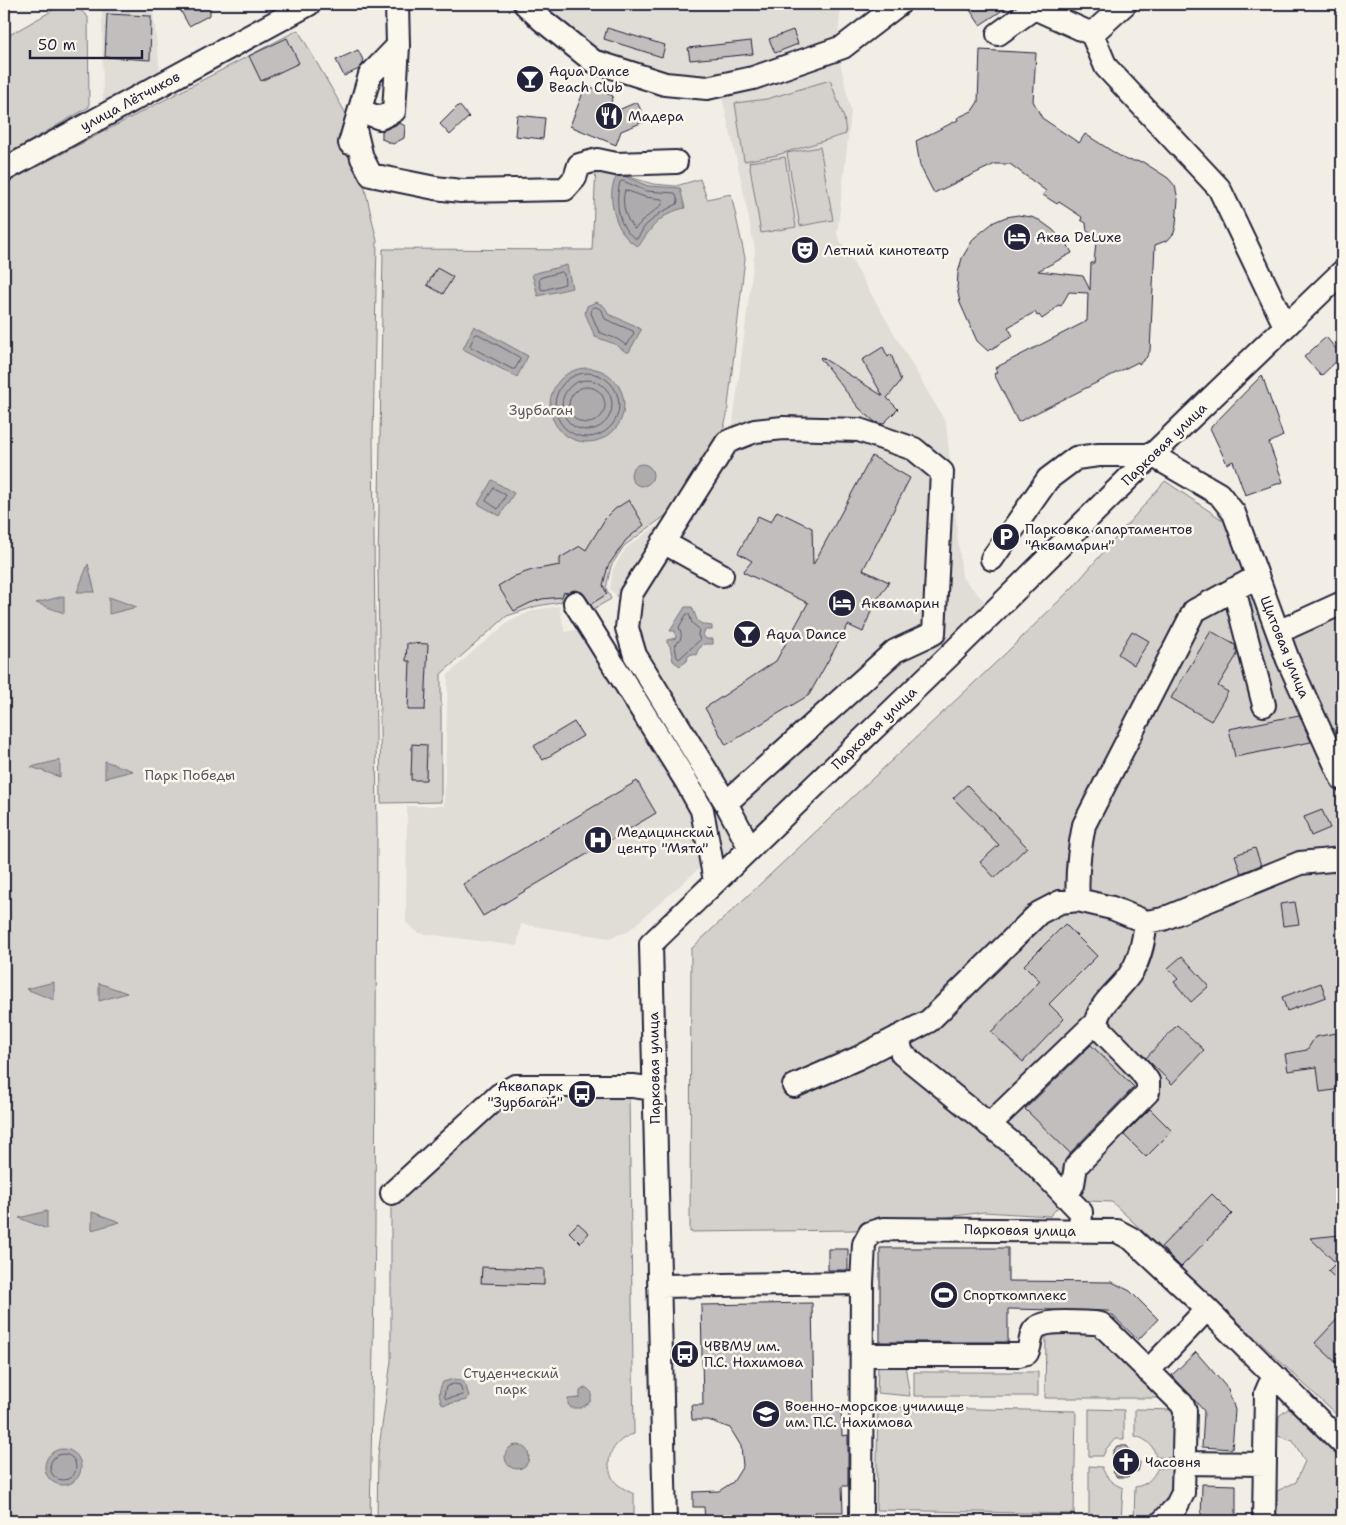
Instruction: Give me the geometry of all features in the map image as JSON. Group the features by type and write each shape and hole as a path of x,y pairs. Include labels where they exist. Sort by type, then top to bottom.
{"street":[{"name":"улица Лётчиков","path":"4,170 309,4"},
{"path":"358,120 380,118 394,112 398,46 397,4"},
{"path":"525,4 593,61 665,84 707,88 753,78 844,47 899,4"},
{"path":"1092,34 1125,4"},
{"path":"998,34 1031,6 1092,34 1106,67 1220,188 1285,326"},
{"path":"346,156 370,75 398,46"},
{"path":"358,120 362,158 371,175 435,188 453,190 565,189 574,178 579,165 597,160 616,164 676,162"},
{"name":"Парковая улица","path":"665,1521 651,944 1342,272"},
{"path":"750,848 726,803 636,655 627,628 631,594 726,442 755,431 783,428 859,430 914,449 942,472 934,633 952,652"},
{"path":"992,559 1048,479 1076,458 1099,455 1152,455"},
{"name":"Щитовая улица","path":"1152,455 1219,494 1234,513 1288,660 1342,779"},
{"path":"663,542 722,575"},
{"path":"1078,900 1076,878 1084,825 1194,611 1258,577"},
{"path":"1234,589 1264,705"},
{"path":"575,603 686,781 702,810 715,881"},
{"path":"1278,632 1342,603"},
{"path":"726,803 895,651 934,633"},
{"path":"794,1086 858,1058 929,1021 1039,913 1060,902 1078,900 1112,908 1146,922 1164,920 1300,863 1342,859"},
{"path":"989,1125 1096,1022 1098,1014 1105,1004 1134,970 1143,943 1146,922"},
{"path":"1066,1197 1073,1184 1076,1166 1148,1092 1148,1081 1140,1070 1102,1031 1096,1022"},
{"path":"898,1037 902,1054 1024,1152 1081,1212 1080,1231"},
{"path":"392,1194 499,1095 515,1086 633,1086 655,1089"},
{"name":"Парковая улица","path":"861,1521 862,1283 864,1244 870,1233 883,1228 1117,1231 1132,1239 1207,1309 1342,1443"},
{"path":"659,1286 862,1283"},
{"path":"1148,1371 1207,1309"},
{"path":"862,1356 1018,1355 1027,1353 1031,1346 1034,1330 1041,1325 1050,1322 1095,1322 1105,1328 1182,1404 1185,1411 1183,1493 1181,1500 1163,1521"},
{"path":"1264,1521 1266,1394 1269,1386 1277,1378"},
{"path":"1184,1462 1264,1464"}],"shaded area":[{"path":"102,4 152,4 160,71 103,103"},
{"name":"Аквамарин","path":"508,4 841,4 837,48 851,112 837,235 946,423 962,577 985,602 718,862 709,810 634,670 621,601 610,589 613,569 626,548 669,517 733,424 755,250 722,97 655,92 568,55 532,30"},
{"path":"559,606 565,632 583,628 697,814 704,864 627,932 609,938 521,924 517,946 419,933 406,923 407,806 444,806 448,675 510,621 534,610"}],"green space":[{"path":"64,4 74,4 88,17 89,107 4,156 4,38"},
{"name":"Парк Победы","path":"298,30 349,119 377,241 373,436 377,834 375,1229 370,1521 4,1521 4,184"},
{"path":"830,80 844,118 846,134 777,155 744,161 735,103 767,99"},
{"path":"820,147 833,220 800,226 787,153"},
{"path":"785,157 796,227 761,233 749,162"},
{"name":"Зурбаган","path":"596,167 653,184 676,186 700,179 707,199 731,194 745,258 724,427 669,513 624,546 611,566 606,588 611,599 588,612 582,602 562,599 561,602 537,606 507,616 441,674 441,802 381,803 378,568 383,249 592,250"},
{"path":"1165,481 1224,521 1274,641 1342,614 1342,1420 1112,1202 1064,1200 1050,1216 984,1212 854,1230 690,1232 691,949 1006,653 1074,586"},
{"name":"Студенческий парк","path":"508,1098 629,1098 634,1434 621,1440 616,1445 612,1450 609,1463 612,1477 616,1482 634,1494 634,1521 377,1521 378,1455 391,1361 391,1206"},
{"path":"1053,1330 1098,1330 1166,1398 1045,1398 1046,1337"},
{"path":"883,1363 905,1365 910,1396 877,1393 878,1367"},
{"path":"914,1372 1038,1372 1038,1396 914,1396"},
{"path":"878,1407 1076,1411 1074,1514 876,1510"},
{"path":"1089,1409 1124,1410 1124,1439 1115,1439 1106,1449 1103,1456 1089,1456"},
{"path":"1135,1409 1174,1410 1173,1458 1156,1457 1149,1443 1135,1436"},
{"path":"1288,1409 1300,1413 1342,1457 1342,1521 1277,1521 1277,1491 1296,1482 1305,1461 1293,1441 1278,1436 1279,1416"},
{"path":"1089,1466 1102,1467 1110,1480 1123,1488 1121,1520 1089,1519"},
{"path":"1158,1468 1172,1468 1170,1500 1149,1519 1134,1518 1135,1487 1149,1481"}],"water":[{"path":"619,174 648,186 680,188 685,208 664,217 648,233 639,246 631,242 624,235 614,214 612,191 614,181"},
{"path":"567,265 572,288 538,296 532,274"},
{"path":"596,302 604,306 608,314 641,330 629,352 615,344 595,337 585,313 587,306"},
{"path":"474,326 528,356 517,377 463,349"},
{"path":"587,368 601,371 613,379 621,391 624,405 621,419 613,431 601,439 587,442 573,439 561,431 553,419 550,405 553,391 561,379 573,371"},
{"path":"642,464 650,467 653,475 650,483 642,486 634,483 631,475 634,467"},
{"path":"492,480 514,493 500,516 478,504"},
{"path":"88,564 95,592 77,592"},
{"path":"64,596 64,613 36,603"},
{"path":"109,597 137,607 109,614"},
{"path":"685,607 692,607 700,623 712,626 712,630 705,630 703,635 706,639 713,639 713,644 704,644 696,655 688,656 687,661 680,666 673,661 667,640 676,638 675,631 670,631"},
{"path":"60,760 60,777 31,767"},
{"path":"105,761 133,771 105,778"},
{"path":"54,982 54,1000 26,989"},
{"path":"99,983 127,993 99,1001"},
{"path":"47,1211 47,1229 19,1218"},
{"path":"92,1212 120,1222 92,1230"},
{"path":"453,1379 462,1380 469,1396 467,1400 443,1405 439,1397 440,1388 443,1382"},
{"path":"587,1388 592,1393 590,1402 581,1408 571,1408 568,1404 568,1399 579,1398 580,1391"},
{"path":"517,1445 526,1448 529,1457 526,1466 517,1469 508,1466 505,1457 508,1448"},
{"path":"63,1449 70,1450 76,1454 80,1460 80,1474 76,1480 70,1484 63,1485 56,1484 50,1480 46,1474 45,1467 46,1460 50,1454 56,1450"}],"building":[{"path":"177,4 210,4 210,15 189,26"},
{"path":"966,4 1012,4 980,25"},
{"path":"107,14 151,16 150,60 105,57"},
{"path":"607,28 665,45 662,57 604,39"},
{"path":"793,30 798,44 775,53 769,39"},
{"path":"287,38 299,63 261,81 249,56"},
{"path":"751,41 753,54 690,60 688,48"},
{"path":"358,50 364,62 359,69 344,76 336,60"},
{"name":"Аква DeLuxe","path":"980,50 1036,53 1033,101 1042,118 1079,143 1085,134 1126,160 1143,162 1168,178 1175,186 1178,199 1174,233 1168,240 1155,245 1150,351 1146,358 1139,364 1138,362 1018,422 994,374 997,372 995,368 1087,321 1088,293 1069,292 1061,306 1058,305 1042,319 1035,312 1008,327 1013,336 988,351 977,341 960,303 957,288 962,258 974,238 994,222 1018,215 1031,217 1053,230 1060,238 1063,236 1072,253 1038,271 1083,276 1090,290 1091,263 1094,263 1096,242 1092,241 1093,235 1087,231 1086,223 1081,220 1082,217 1059,202 1057,204 1043,195 1046,191 1010,164 995,164 934,193 920,166 916,141 972,111 978,102"},
{"name":"Мадера","path":"586,85 613,96 607,115 637,102 646,121 621,131 616,145 570,126"},
{"path":"459,105 469,117 450,135 440,124"},
{"path":"517,115 545,118 543,139 515,136"},
{"path":"400,123 405,126 404,138 393,144 382,139 382,131"},
{"path":"437,268 453,277 443,294 427,285"},
{"path":"1326,337 1342,356 1321,376 1304,357"},
{"path":"883,347 888,357 891,354 901,381 887,398 898,409 883,424 875,422 859,408 820,358 883,396 862,360"},
{"path":"1262,375 1283,436 1269,443 1283,482 1245,495 1233,461 1227,464 1210,428"},
{"name":"Аквамарин","path":"872,456 910,478 863,570 889,582 873,606 863,632 848,625 809,695 726,745 705,708 776,661 808,603 743,572 752,561 738,553 758,516 771,522 777,511 812,528 813,565"},
{"path":"629,500 644,525 626,540 608,566 603,585 607,594 591,604 582,592 574,590 567,593 564,592 562,597 542,599 514,611 498,586 515,576 532,570 560,565 560,558 580,546 586,550 605,519 615,509"},
{"path":"1132,631 1149,641 1134,665 1118,654"},
{"path":"1211,631 1235,645 1237,655 1218,686 1228,692 1211,721 1171,698"},
{"path":"407,643 428,644 425,710 408,710 410,661 406,661"},
{"path":"1299,715 1311,742 1235,757 1229,729"},
{"path":"574,722 583,736 543,760 534,746"},
{"path":"412,744 427,745 426,780 411,780"},
{"path":"637,781 656,813 483,916 463,884"},
{"path":"967,785 1027,847 995,878 980,862 999,845 953,798"},
{"path":"1322,810 1330,828 1311,836 1304,817"},
{"path":"1255,848 1261,865 1241,873 1235,855"},
{"path":"1295,902 1299,924 1283,926 1280,904"},
{"path":"1065,924 1097,956 1049,1004 1064,1019 1023,1062 991,1032 1040,981 1024,965"},
{"path":"1182,956 1209,986 1191,1002 1174,982 1178,979 1168,968"},
{"path":"1321,983 1326,997 1287,1011 1282,997"},
{"path":"1177,1025 1204,1050 1172,1084 1146,1058"},
{"path":"1336,1033 1341,1063 1338,1063 1341,1089 1320,1092 1317,1067 1288,1071 1285,1054 1307,1050 1315,1037"},
{"path":"1091,1045 1134,1087 1070,1153 1025,1109"},
{"path":"1150,1109 1172,1131 1146,1157 1124,1135"},
{"path":"1212,1194 1232,1214 1181,1267 1161,1247"},
{"path":"578,1223 589,1233 580,1243 569,1232"},
{"path":"1340,1235 1342,1285 1328,1271 1336,1263 1310,1238"},
{"name":"Спорткомплекс","path":"880,1248 1008,1248 1008,1281 1112,1282 1130,1291 1158,1319 1138,1340 1108,1311 1008,1309 1008,1342 880,1342"},
{"path":"828,1249 848,1249 848,1270 828,1270"},
{"path":"482,1267 544,1269 544,1285 481,1283"},
{"name":"Военно-морское училище им. П.С. Нахимова","path":"812,1303 814,1407 841,1407 842,1436 848,1435 848,1486 842,1486 843,1512 814,1512 815,1521 705,1521 704,1507 693,1507 693,1492 719,1491 733,1482 743,1466 741,1446 730,1428 708,1420 692,1420 691,1405 703,1405 701,1305"},
{"path":"1342,1314 1342,1368 1315,1343"},
{"path":"1196,1352 1228,1389 1235,1410 1232,1449 1202,1447 1204,1411 1172,1375"},
{"name":"Часовня","path":"1117,1446 1127,1446 1132,1457 1140,1463 1138,1471 1132,1472 1128,1477 1117,1477 1113,1472 1113,1452"},
{"path":"1202,1484 1236,1485 1236,1521 1201,1521"}],"place":[{"name":"Aqua Dance Beach Club","path":"530,79"},
{"name":"Мадера","path":"609,116"},
{"name":"Аква DeLuxe","path":"1017,237"},
{"name":"Летний кинотеатр","path":"805,250"},
{"name":"Парковка апартаментов \"Аквамарин\"","path":"1006,537"},
{"name":"Аквамарин","path":"842,603"},
{"name":"Aqua Dance","path":"747,634"},
{"name":"Медицинский центр \"Мята\"","path":"598,840"},
{"name":"Аквапарк \"Зурбаган\"","path":"582,1094"},
{"name":"Спорткомплекс","path":"944,1295"},
{"name":"ЧВВМУ им. П.С. Нахимова","path":"685,1354"},
{"name":"Военно-морское училище им. П.С. Нахимова","path":"766,1414"},
{"name":"Часовня","path":"1126,1462"}]}
